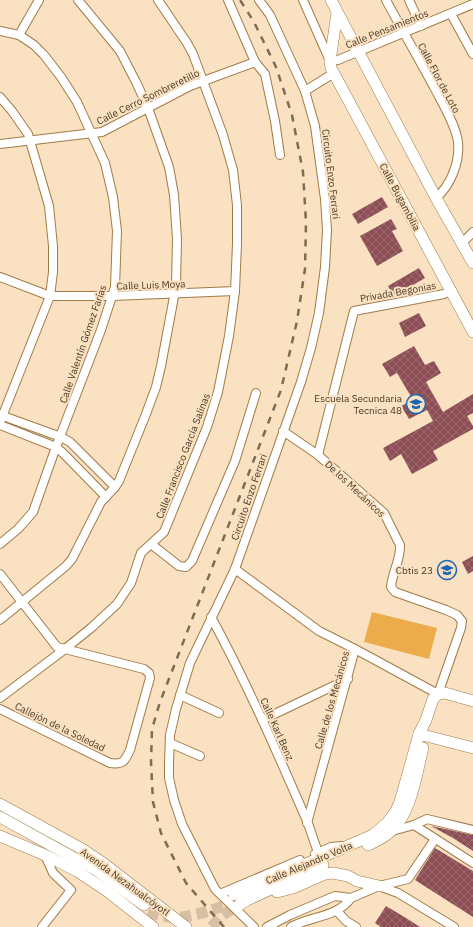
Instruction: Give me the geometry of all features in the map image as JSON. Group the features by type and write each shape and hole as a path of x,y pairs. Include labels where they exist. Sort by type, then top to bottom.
{"main road":[{"path":"331,0 436,198 473,264"},
{"path":"330,61 337,13"},
{"name":"Calle Bugambilia","path":"330,61 330,68 473,332"},
{"path":"438,694 445,693 473,701"},
{"name":"Calle Alejandro Volta","path":"242,900 373,843 387,829 401,819 407,808 426,720 433,699 438,694"},
{"path":"422,735 473,748"},
{"name":"Avenida Nezahualcóyotl","path":"0,804 82,849 185,927"},
{"name":"Avenida Nezahualcóyotl","path":"0,817 96,870 144,905"},
{"name":"Avenida Nezahualcóyotl","path":"0,825 76,865 132,905"},
{"name":"Calle Alejandro Volta","path":"242,900 349,846 387,829"},
{"name":"Avenida Nezahualcóyotl","path":"0,836 45,855 77,871 153,927"},
{"path":"242,900 293,888 325,874 333,873 379,886"}],"street":[{"path":"19,35 39,0"},
{"path":"0,620 72,560 101,502 119,481 156,387 173,294 176,286 177,239 174,195 169,167 148,108 120,51 78,0"},
{"name":"Calle Francisco García Salinas","path":"0,698 91,628 116,604 131,583 141,553 164,532 207,427 221,380 235,291 237,204 233,170 223,135 204,80 187,43 158,0"},
{"path":"228,0 255,62 265,74 280,155"},
{"name":"Circuito Enzo Ferrari","path":"254,927 215,889 182,824 169,778 170,743 180,695 190,663 235,569 301,382 319,313 325,267 327,230 326,199 315,126 305,91 270,15 259,0"},
{"path":"303,0 330,61"},
{"name":"Calle Flor de Loto","path":"386,0 444,107 456,134 458,142 458,158 455,169 443,192 436,198"},
{"path":"409,0 421,26"},
{"name":"Calle Pensamientos","path":"330,61 338,60 473,4"},
{"path":"452,14 473,54"},
{"name":"Calle Valentín Gómez Farías","path":"0,31 19,35 34,45 61,77 77,102 104,163 113,197 117,231 115,287 101,330 56,447 33,512 0,544"},
{"name":"Calle Cerro Sombreretillo","path":"0,144 102,132 204,80 255,62"},
{"path":"305,91 334,73"},
{"path":"0,98 12,111 28,134 49,206 53,246 53,272 50,296 1,420"},
{"path":"462,243 473,232"},
{"name":"Calle Luis Moya","path":"0,277 50,296 112,296 235,291"},
{"name":"Privada Begonias","path":"318,455 354,311 444,294 450,291"},
{"path":"151,544 179,566 186,567 192,561 235,461 256,393"},
{"path":"1,420 60,437 70,442 115,487"},
{"path":"1,420 56,447 106,497"},
{"name":"De los Mecánicos","path":"283,431 318,455 384,513 396,536 400,551 391,581 391,587 396,592 457,615"},
{"path":"235,569 319,631 355,649"},
{"path":"0,574 57,647 65,649"},
{"name":"Calle Alejandro Volta","path":"438,694 461,628 462,620 457,615"},
{"name":"Calle Karl Benz","path":"211,617 225,642 262,720 318,852"},
{"name":"Callejón de la Soledad","path":"0,709 110,763 118,764 125,760 130,750 150,678 149,672 144,669 65,649"},
{"name":"Calle de los Mecánicos","path":"307,823 348,679 355,649 438,694"},
{"path":"262,720 348,679"},
{"path":"180,695 219,713"},
{"path":"170,743 200,756"},
{"path":"387,829 414,825 427,819 473,830"},
{"path":"414,825 473,863"},
{"path":"267,927 290,915 335,896 351,898 379,886 408,879 435,839"},
{"path":"220,894 331,847 349,846"},
{"path":"42,927 71,890 54,873 45,855"},
{"path":"379,886 398,893 454,927"},
{"path":"291,927 337,911 347,904 351,898"},
{"path":"337,911 356,927"}],"shaded area":[{"path":"372,612 437,628 429,659 364,642"}],"building":[{"path":"382,197 388,207 358,224 352,214"},
{"path":"391,219 397,229 392,231 403,251 377,266 360,236"},
{"path":"419,268 425,278 394,296 388,286"},
{"path":"419,313 426,326 405,337 399,323"},
{"path":"414,346 425,365 434,361 441,373 426,382 443,412 473,394 473,413 467,416 473,426 473,429 433,451 438,460 412,474 401,454 390,461 383,448 433,421 427,410 409,419 401,406 413,400 397,373 390,377 382,364"},
{"path":"473,556 473,571 468,574 462,562"},
{"path":"431,826 473,835 473,851 453,838"},
{"path":"435,848 473,871 473,917 415,880"},
{"path":"386,906 420,927 381,927 375,923"}],"tunnel":[{"path":"133,905 147,912 160,916 184,917 236,902"},
{"path":"212,927 221,916 235,907"}],"railway":[{"path":"224,927 186,883 161,833 153,802 151,762 152,729 160,702 281,390 297,321 305,269 306,222 303,172 292,115 276,67 254,22 240,0"}],"place":[{"name":"Escuela Secundaria Tecnica 48","path":"416,404"},
{"name":"Cbtis 23","path":"447,570"}]}
